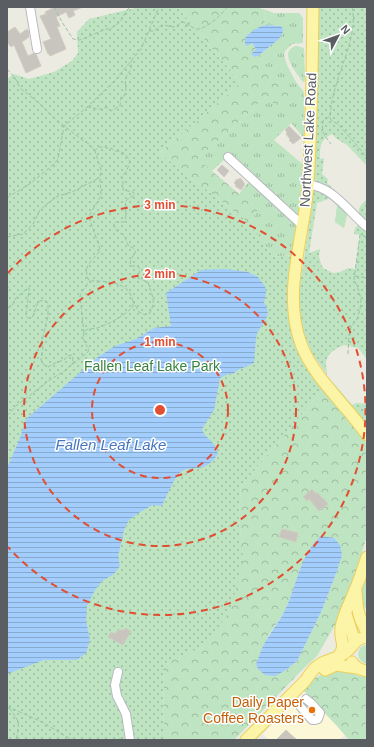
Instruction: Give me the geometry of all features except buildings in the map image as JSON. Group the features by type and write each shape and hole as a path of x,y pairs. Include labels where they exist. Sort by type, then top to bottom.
{"main road":[{"name":"Northwest Lake Road","path":"313,7 311,127 308,185 295,270 293,299 294,316 299,338 308,358 367,435"},
{"path":"337,658 343,647 341,628 367,558"},
{"path":"356,589 362,612 362,624 367,632"},
{"path":"346,614 353,645 350,658 362,669"},
{"path":"246,740 305,681 317,666 337,658 347,652 359,639 367,637"},
{"path":"305,681 327,668 336,665 362,669"}],"lane":[{"path":"30,7 37,49"},
{"path":"228,157 302,226"},
{"path":"308,185 317,186 328,190 367,227"},
{"path":"118,672 114,685 117,696 126,714 130,740"},
{"path":"300,706 312,720 320,717 320,713 306,699"}],"path":[{"path":"54,7 73,39 80,40 114,27 120,22 130,7"},
{"path":"7,198 31,183 54,164 58,159 64,126 87,107 117,78 140,49 160,7"},
{"path":"148,31 154,31 162,25 175,27 182,22 190,24 186,25 190,25 196,29 200,29 220,16 228,7"},
{"path":"352,7 352,35 334,90 330,117 331,120 339,126 367,157"},
{"path":"87,107 103,110 106,107 112,111 120,106 121,97 124,96 126,92 126,78 132,68 131,60"},
{"path":"7,69 15,78 20,88 64,126 89,144 94,151 101,170 101,196 90,214 100,251 87,265 87,287 81,292 80,296 84,340 86,346 89,348 88,352 16,406 7,416"},
{"path":"330,117 324,121 322,130 331,144"},
{"path":"88,281 106,281 121,285 131,294 139,312 145,315 150,313 154,299 148,282 138,278 140,269 138,266 130,265 131,259 136,252 132,247 130,248 128,246 124,235 114,226 114,223 116,222 124,222 126,220 125,203 135,195 134,192 123,190 123,182 121,179 130,164 130,161 124,152 115,152 111,148 99,147 94,151"},
{"path":"7,238 23,234 33,224 40,210 58,196 72,192 100,178"},
{"path":"348,354 349,335 360,310 359,291 354,276 360,235 367,237"},
{"path":"354,276 367,278"},
{"path":"7,284 7,301"},
{"path":"7,308 12,306 16,298 27,288 29,288 28,307 26,312 26,316 28,318 33,316 38,302 46,300 48,303 48,317 42,342 42,363 48,367 64,360 67,356 72,356 72,365"},
{"path":"84,333 88,329 96,328 109,323 128,312 133,307 133,300"},
{"path":"8,708 18,720 16,740"},
{"path":"8,708 42,722 74,740"}],"shaded area":[{"path":"304,692 345,735 338,740 269,740 263,734"}],"green space":[{"name":"Fallen Leaf Lake Park","path":"139,7 177,7 241,83 159,153 249,223 273,257 291,255 293,259 290,306 324,388 241,486 239,517 243,557 231,610 203,647 163,664 164,740 7,740 7,79 14,74 29,79 54,72 72,61 78,53 77,32 89,19"},
{"path":"177,7 256,7 266,10 264,20 266,25 260,27 252,43 256,49 252,54 255,57 258,56 289,95 276,106 267,96 198,159 258,210 249,223 159,153 241,83"},
{"path":"319,7 367,7 367,166 347,145 332,134 323,141 320,154 320,159 324,158 322,174 328,179 327,183 350,205 344,228 335,222 338,199 328,191 328,199 317,203 309,253 320,249 319,256 323,268 333,273 340,272 348,268 355,269 360,235 354,234 354,232 356,227 361,222 359,209 367,199 367,359 358,348 345,345 342,346 335,349 328,357 326,361 327,375 312,353 302,329 298,298 311,212 315,75"},
{"path":"266,10 274,13 299,13 303,18 303,43 292,44 285,51 284,55 287,65 296,82 304,92 305,139 291,123 274,140 306,167 299,218 228,156 212,171 198,159 267,96 288,95 258,56 279,39 280,26 266,25 264,20"},
{"path":"297,46 304,48 305,81 303,82 293,68 288,57 291,48"},
{"path":"250,180 298,224 291,255 273,257 249,223 258,210 239,194"},
{"path":"338,199 348,209 344,228 335,222"},
{"path":"327,375 352,405 356,403 367,404 367,427"},
{"path":"324,388 361,434 367,445 367,536 344,604 336,623 317,656 234,740 164,740 163,664 203,647 243,557 239,517 241,486","holes":["321,536 337,571 322,610 297,661 286,670 258,669 256,664 268,636 285,611 305,559 315,542"]},
{"path":"367,568 367,610 363,605 360,595"},
{"path":"367,644 367,664 360,659 358,655 361,647"},
{"path":"340,669 367,677 367,740 349,740 302,689 314,678"}],"water":[{"path":"266,25 280,26 282,27 283,32 279,39 255,57 251,54 256,49 252,43 247,46 245,44 245,38 250,33"},
{"name":"Fallen Leaf Lake","path":"224,269 248,272 258,277 265,286 266,293 264,303 268,312 266,319 257,334 254,363 238,370 233,374 228,374 220,378 214,410 202,429 205,435 214,444 218,454 205,466 182,471 171,487 162,506 153,505 129,520 124,530 118,556 120,566 114,574 102,581 95,590 87,606 86,621 90,640 86,653 77,660 44,660 7,674 7,468 20,438 26,419 98,357 115,346 136,339 154,328 171,326 166,293 201,270"},
{"path":"321,536 334,538 340,545 342,555 322,610 297,661 286,670 275,676 265,675 258,669 256,664 260,653 265,642 282,617 308,552"}],"place":[{"name":"Daily Paper Coffee Roasters","path":"312,710"}]}
